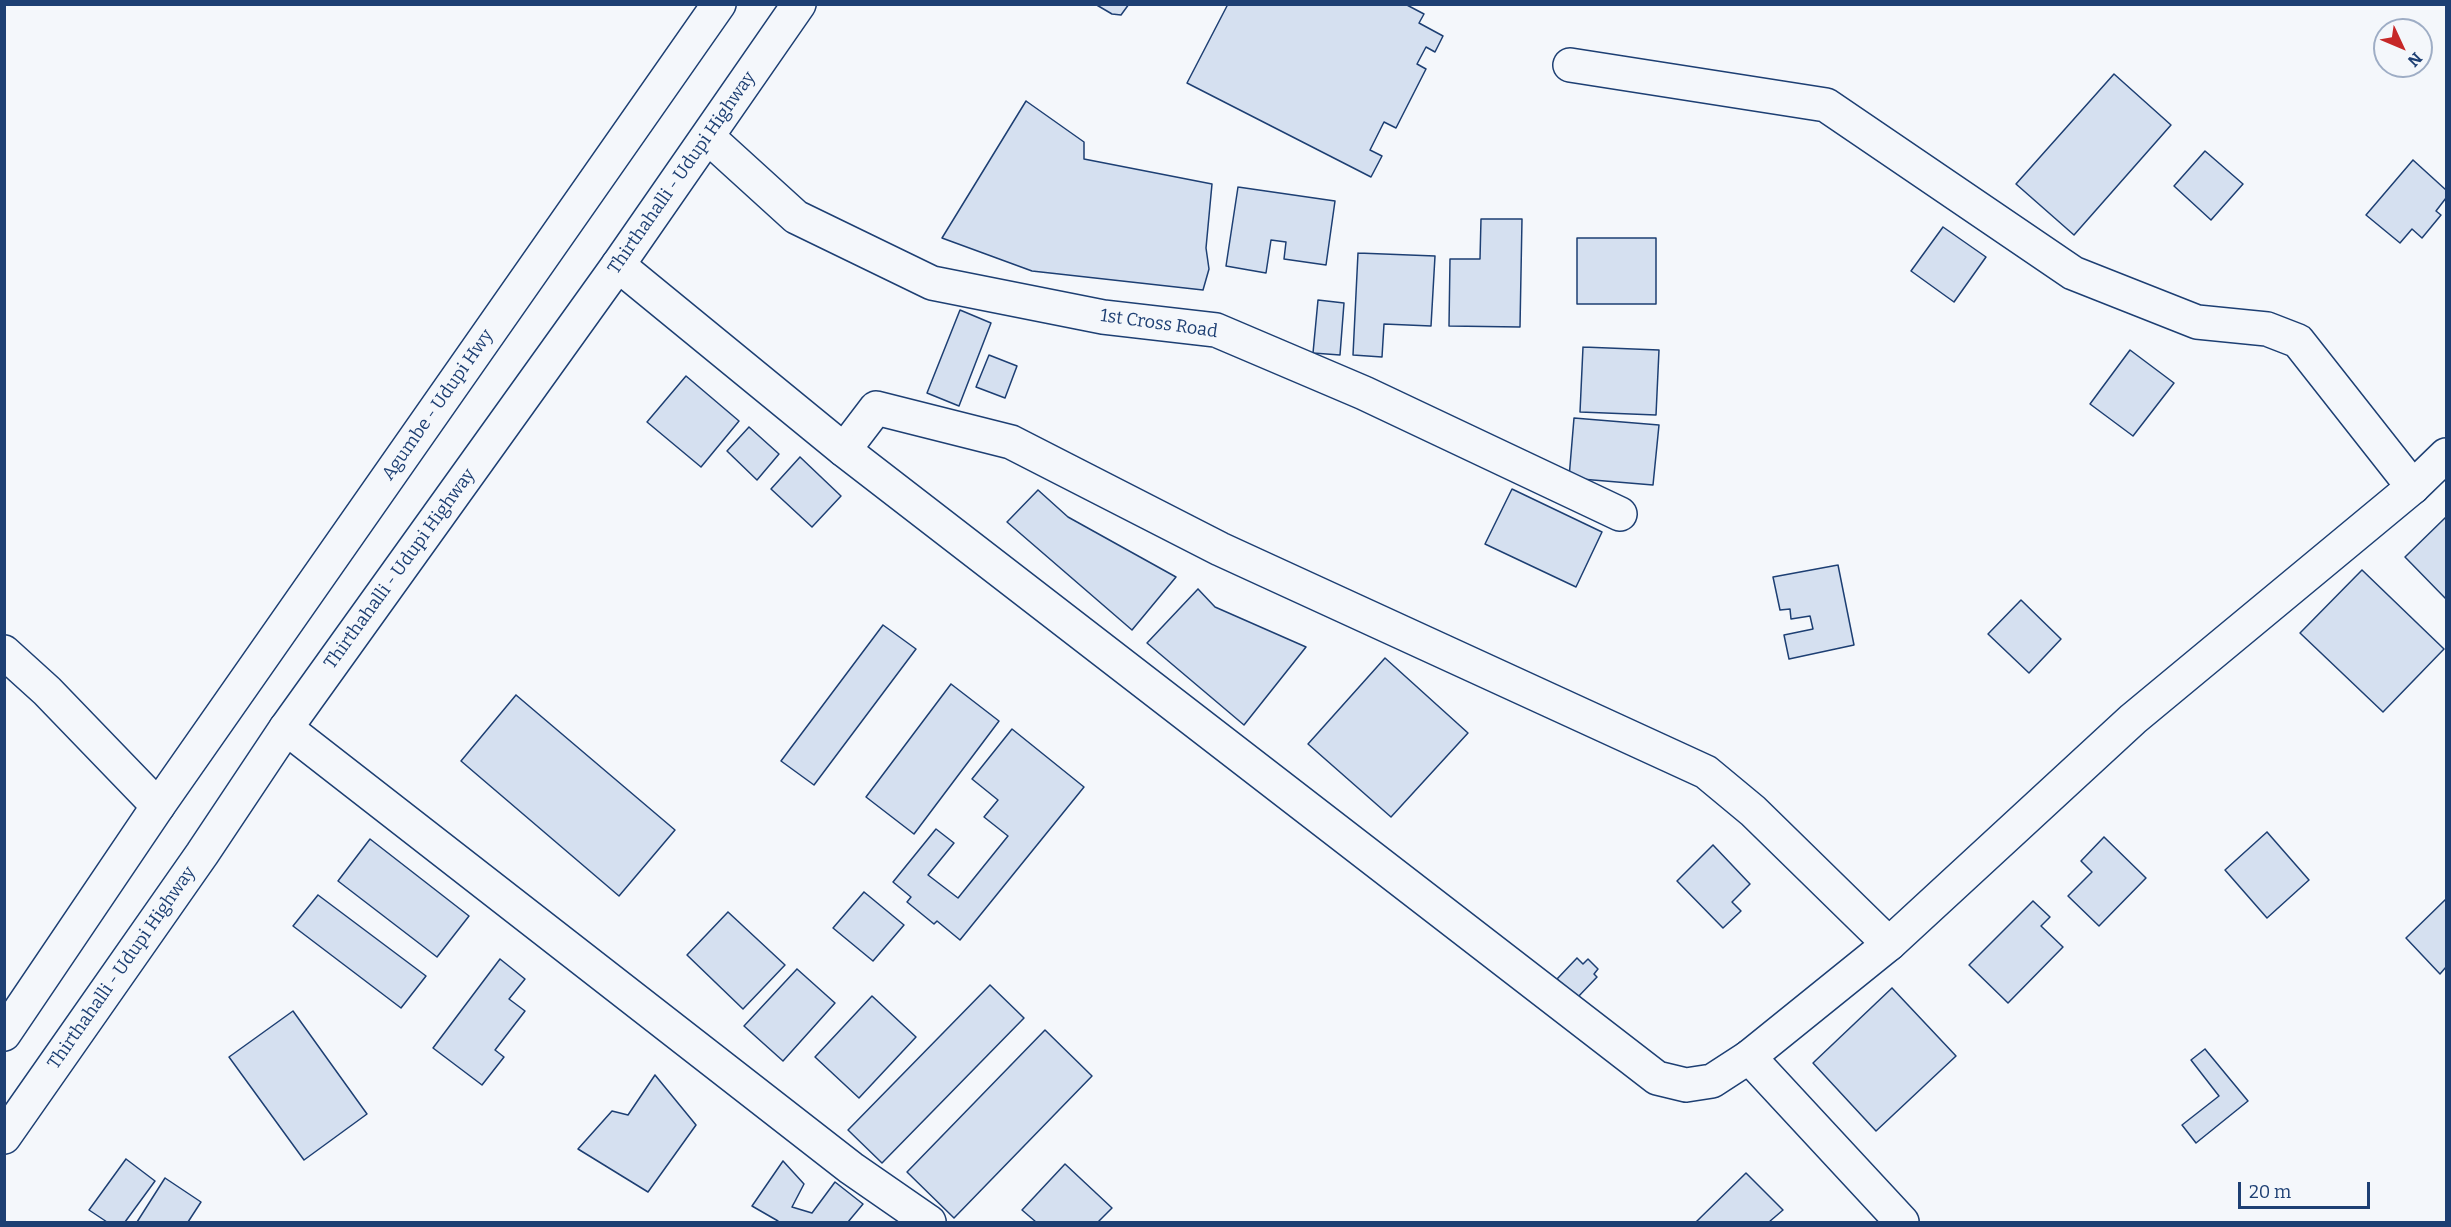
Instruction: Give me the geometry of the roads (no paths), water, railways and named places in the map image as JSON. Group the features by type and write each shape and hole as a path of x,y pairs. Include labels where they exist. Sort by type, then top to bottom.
{"main road":[{"name":"Agumbe - Udupi Hwy","path":"4,1034 158,806 719,4"},
{"name":"Thirthahalli - Udupi Highway","path":"4,1137 202,854 286,729 618,265 799,4"},
{"path":"1570,65 1826,105 2073,273 2197,322 2267,329 2298,341 2413,487"},
{"name":"1st Cross Road","path":"708,137 796,217 932,283 1103,317 1216,330 1364,393 1620,514"},
{"path":"618,265 844,450 1657,1078 1686,1085 1712,1081 1749,1057 1889,944 2133,719 2413,487 2446,454"},
{"path":"844,450 876,408 1011,442 1220,549 1706,772 1753,811 1889,944"},
{"path":"4,652 47,692 158,806"},
{"path":"286,729 851,1168 929,1222"},
{"path":"1749,1057 1902,1222"}]}
